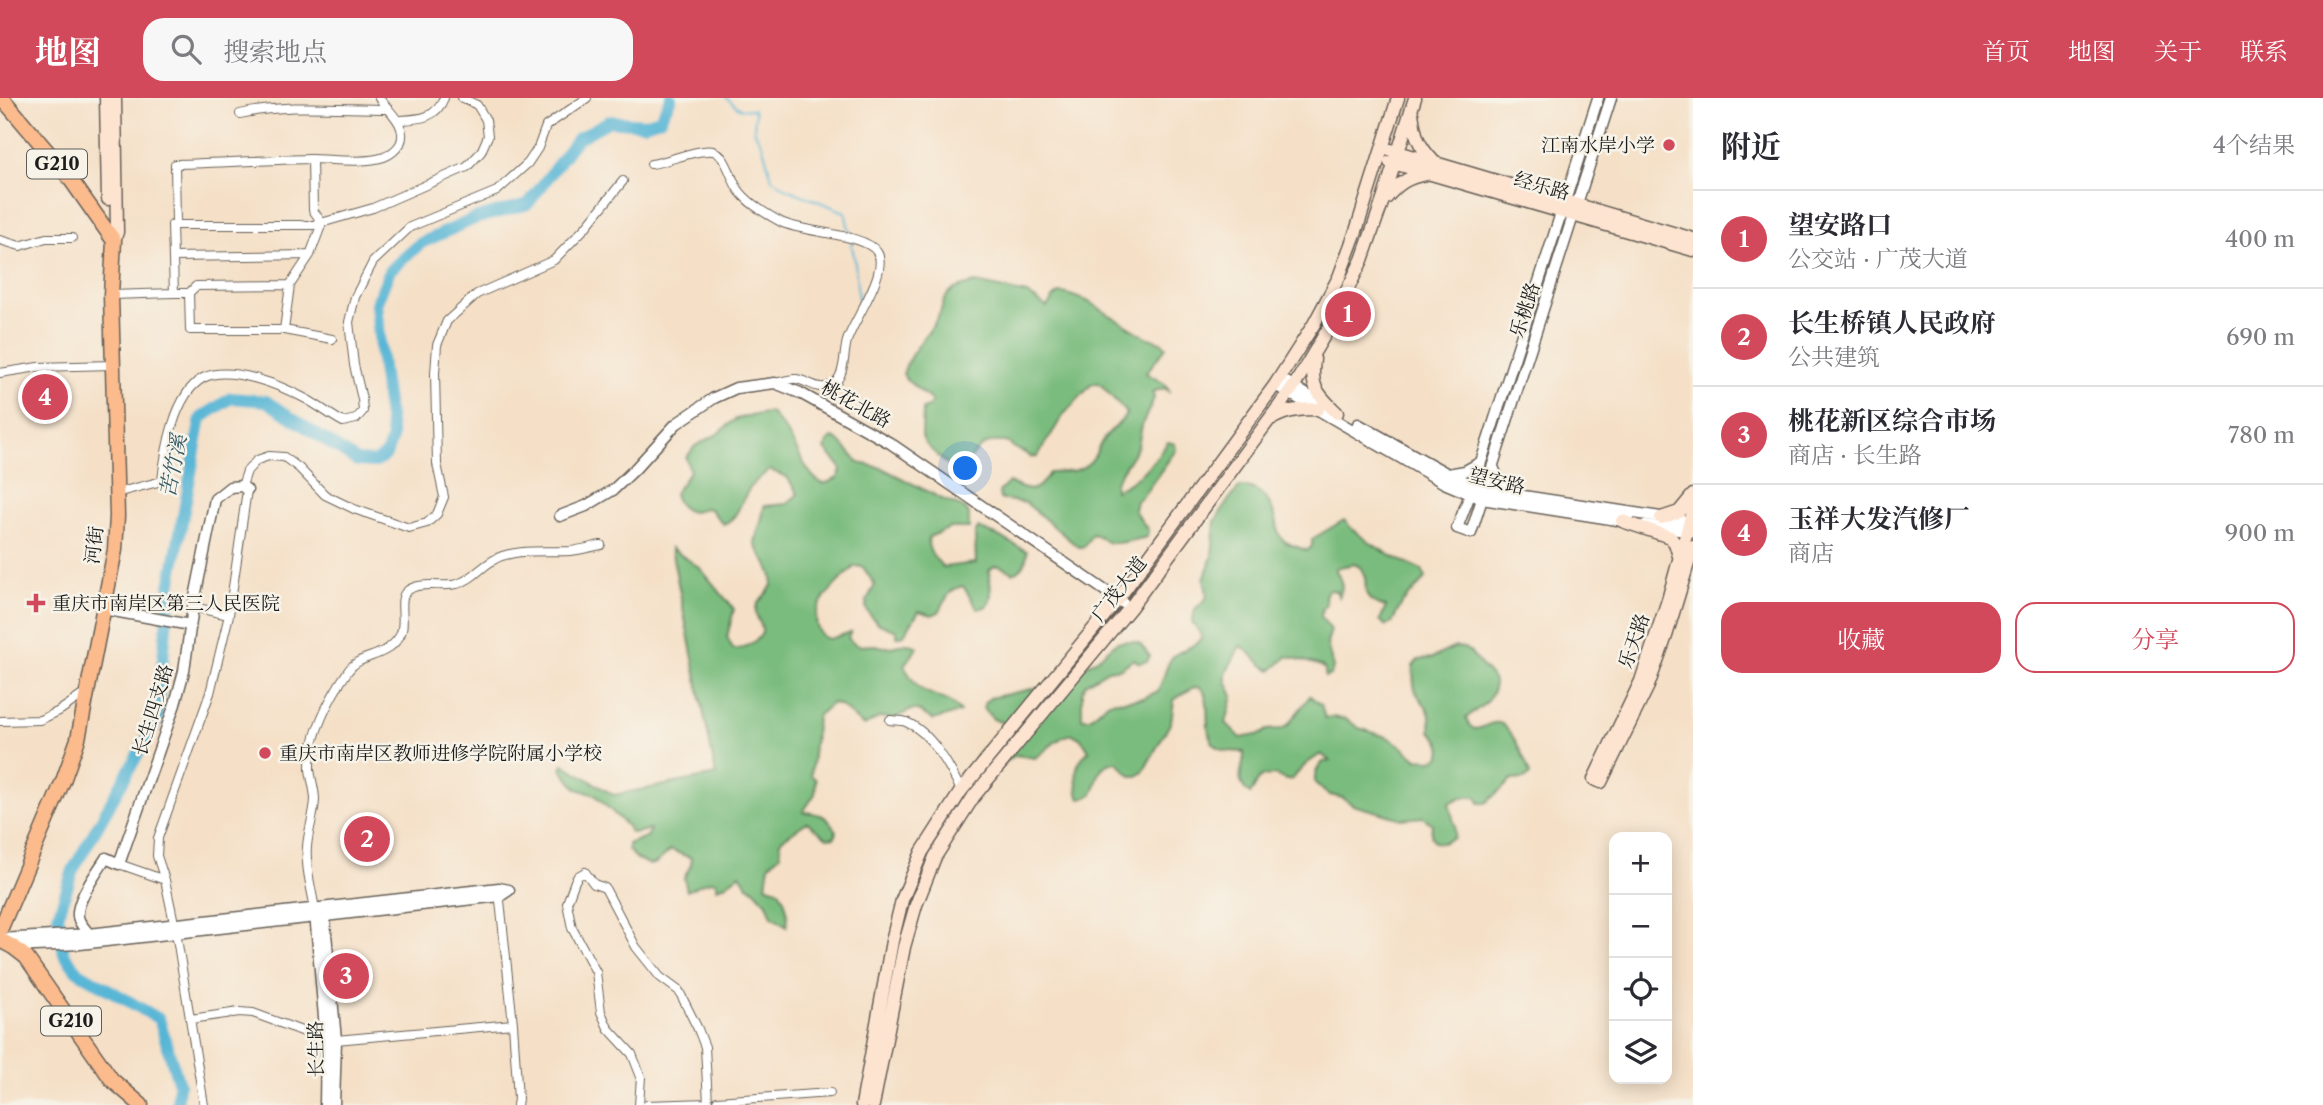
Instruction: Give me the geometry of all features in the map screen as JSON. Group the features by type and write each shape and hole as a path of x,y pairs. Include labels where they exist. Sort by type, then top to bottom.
{"highway":[{"name":"G210","path":"2,98 69,177 112,237"},
{"name":"河街","path":"2,935 78,739 115,550 112,237"},
{"name":"G210","path":"2,935 26,957 112,1080 141,1105"}],"main road":[{"path":"106,98 112,237"},
{"path":"112,237 117,232 115,98"},
{"name":"广茂大道","path":"862,1105 892,941 902,900 922,852 961,791 1118,599 1278,381 1314,324 1339,277 1398,98"},
{"path":"1383,200 1398,184 1433,168 1415,133 1413,104"},
{"name":"广茂大道","path":"873,1105 904,947 915,905 935,857 974,796 1130,608 1292,390 1352,282 1383,200 1413,104"},
{"name":"经乐路","path":"1381,153 1570,208 1693,239"},
{"name":"经乐路","path":"1570,208 1693,250"},
{"path":"1315,352 1312,377 1314,386 1336,413"},
{"path":"1269,420 1300,409 1318,409"},
{"path":"1661,518 1679,512 1693,495"},
{"path":"1622,521 1670,537 1675,543 1679,562"},
{"name":"乐天路","path":"1691,523 1641,681 1598,780 1648,686 1693,547"}],"street":[{"path":"176,225 175,164 383,158 391,153 400,144 402,134 399,120 379,98"},
{"path":"399,120 421,119 436,113 444,98"},
{"path":"174,293 172,225 314,225 373,208 467,167 481,152 488,136 486,120 477,105 462,98"},
{"path":"116,494 162,481 170,432 185,396 202,379 224,374 261,380 305,398 343,422 356,419 363,411 349,322 355,297 373,262 410,227 497,191 527,163 538,148 546,126 587,98"},
{"name":"乐桃路","path":"1598,98 1570,208 1471,533 1457,528 1472,491 1570,208 1611,98"},
{"path":"240,114 291,108 388,109"},
{"path":"560,516 586,506 613,490 676,424 714,398 736,388 795,379 820,388 831,386 840,378 847,340 877,277 879,253 872,246 837,234 790,227 764,213 738,189 724,160 717,152 706,150 651,164"},
{"path":"312,159 313,210 322,223"},
{"path":"204,1105 175,929 157,856 158,838 210,694 229,615 247,471 257,460 269,456 284,457 299,468 325,495 354,509 409,528 427,523 437,514 444,496 436,464 435,373 438,345 447,321 477,294 554,260 585,228 623,181"},
{"path":"284,330 290,285 310,255 322,223"},
{"path":"0,240 20,246 46,238 72,238"},
{"path":"173,257 310,255"},
{"path":"111,295 189,293 196,286 290,285"},
{"path":"189,293 190,330 284,330 332,339"},
{"path":"0,373 38,367 113,365"},
{"name":"望安路","path":"1278,381 1318,409 1444,483 1484,495 1622,521 1691,523"},
{"name":"桃花北路","path":"775,383 800,393 890,443 1130,608"},
{"name":"望安路","path":"1292,390 1448,474 1472,491"},
{"path":"1448,474 1465,471 1481,462"},
{"path":"1493,466 1499,481 1513,495"},
{"name":"长生四支路","path":"119,864 184,671 186,624 193,607 215,499 230,486 244,488"},
{"name":"望安路","path":"1484,495 1513,495 1691,523"},
{"path":"320,914 307,849 315,799 310,768 312,748 326,710 347,672 360,660 387,651 398,639 404,626 402,603 405,592 420,586 461,583 500,556 549,550 572,551 601,545"},
{"path":"193,607 229,615"},
{"path":"103,609 186,624"},
{"path":"0,721 40,720 87,692"},
{"path":"890,720 906,722 922,732 950,766 961,791"},
{"path":"82,937 77,913 80,901 106,858 165,880"},
{"path":"639,1105 640,1077 632,1054 608,1028 601,1012 596,972 572,928 568,903 575,881 585,872 594,884 605,888 636,947 660,977 679,990 705,1047 708,1102 647,1105"},
{"path":"2,935 32,943 320,914 500,892 519,1099 517,1105"},
{"name":"长生路","path":"320,914 334,1105"},
{"path":"191,1019 239,1012 253,1013 331,1040 513,1024"},
{"name":"长生路","path":"325,1105 331,1040"},
{"path":"717,1105 717,1101 830,1093"}],"green space":[{"path":"976,283 1027,294 1047,307 1060,293 1067,294 1087,301 1166,347 1146,373 1165,384 1170,393 1165,388 1152,392 1154,398 1142,425 1138,446 1115,482 1115,490 1123,487 1151,463 1168,442 1175,444 1176,450 1142,497 1136,501 1134,510 1148,530 1147,537 1110,543 1092,534 1084,547 1078,547 1026,503 1000,499 999,492 1009,482 1032,490 1040,485 1049,473 1074,471 1090,462 1103,439 1127,413 1099,383 1092,384 1064,414 1037,457 1031,457 1009,443 990,443 955,470 925,443 922,437 923,409 929,407 932,401 903,374 910,358 938,317 947,295 956,288"},
{"path":"770,412 789,436 812,475 824,484 838,478 841,471 825,449 827,442 833,438 859,463 882,468 964,508 969,514 969,528 950,528 929,537 930,550 943,567 976,563 975,534 978,528 1027,551 1023,564 1013,573 1000,566 994,566 989,571 991,596 983,608 977,608 963,586 958,587 948,596 939,612 932,615 919,611 904,635 897,637 897,631 876,621 866,608 875,585 863,567 855,566 824,598 816,617 817,627 823,637 830,639 851,632 848,638 860,646 890,647 908,644 918,647 904,665 911,678 921,689 947,701 960,712 933,720 917,710 911,710 893,719 880,717 864,726 842,707 832,703 817,716 811,775 816,780 815,794 803,812 826,818 836,830 835,837 827,838 807,822 781,840 780,855 769,865 766,885 778,890 783,897 787,926 772,916 767,903 747,885 740,874 717,888 716,881 712,881 687,891 684,878 691,865 691,858 671,850 650,865 637,859 628,850 628,844 648,836 650,829 630,832 595,795 577,789 561,769 563,764 614,795 716,775 671,548 700,568 734,609 727,637 733,649 744,647 761,635 757,605 770,589 772,582 769,568 755,544 764,506 787,504 798,494 787,477 770,470 752,485 736,514 723,524 710,509 703,508 694,512 686,510 674,494 690,471 686,458 695,446 716,435 736,419"},
{"path":"1240,487 1254,489 1265,497 1275,516 1279,535 1287,543 1307,551 1312,546 1312,539 1344,520 1380,549 1422,570 1426,578 1402,603 1392,623 1386,626 1380,620 1386,607 1370,600 1360,567 1354,564 1335,568 1341,582 1341,593 1339,597 1336,591 1328,590 1321,617 1331,630 1327,643 1333,668 1331,675 1325,677 1325,670 1321,666 1288,656 1272,670 1240,646 1226,673 1226,681 1233,696 1226,723 1241,738 1267,730 1282,729 1310,696 1321,705 1325,718 1346,719 1359,728 1387,737 1417,759 1432,760 1440,757 1441,746 1430,731 1428,711 1415,691 1413,666 1418,660 1432,658 1455,647 1464,648 1494,681 1494,689 1488,701 1466,718 1469,725 1476,729 1494,723 1504,725 1518,746 1530,775 1524,779 1512,780 1486,803 1479,803 1477,797 1462,797 1449,803 1455,826 1454,838 1442,843 1435,842 1431,836 1432,824 1423,817 1402,819 1353,805 1343,798 1330,795 1315,783 1319,767 1323,762 1330,761 1321,754 1306,764 1292,779 1286,780 1275,775 1262,776 1250,794 1240,779 1244,752 1222,750 1214,745 1208,728 1207,700 1199,687 1192,688 1174,700 1171,722 1143,772 1131,776 1117,762 1108,764 1102,769 1093,792 1088,797 1080,799 1077,768 1082,757 1089,751 1076,736 1062,737 1035,758 1015,755 981,782 974,780 973,767 978,752 1010,726 993,719 983,708 990,698 1050,685 1096,660 1117,642 1132,641 1139,643 1150,656 1147,661 1139,663 1134,659 1121,668 1108,670 1085,684 1082,691 1082,718 1090,718 1109,702 1144,698 1158,691 1173,657 1201,639 1192,623 1195,609 1206,599 1204,579 1212,557 1215,521"}],"waterway":[{"name":"苦竹溪","path":"177,1105 179,1084 159,1019 77,971 64,954 58,916 73,870 157,720 170,587 201,418 231,398 266,401 357,461 376,462 386,455 392,438 376,304 390,270 421,243 474,219 528,204 577,139 609,121 644,124 660,119 671,98"},
{"path":"726,98 740,109 753,109 755,112 754,131 762,144 772,179 787,189 845,212 850,234"},
{"path":"851,243 858,300"}],"place":[{"name":"江南水岸小学","path":"1669,145"},
{"name":"望安路口","path":"1348,314"},
{"name":"玉祥大发汽修厂","path":"45,397"},
{"name":"重庆市南岸区第三人民医院","path":"36,603"},
{"name":"重庆市南岸区教师进修学院附属小学校","path":"265,753"},
{"name":"长生桥镇人民政府","path":"367,839"},
{"name":"桃花新区综合市场","path":"346,976"}]}
